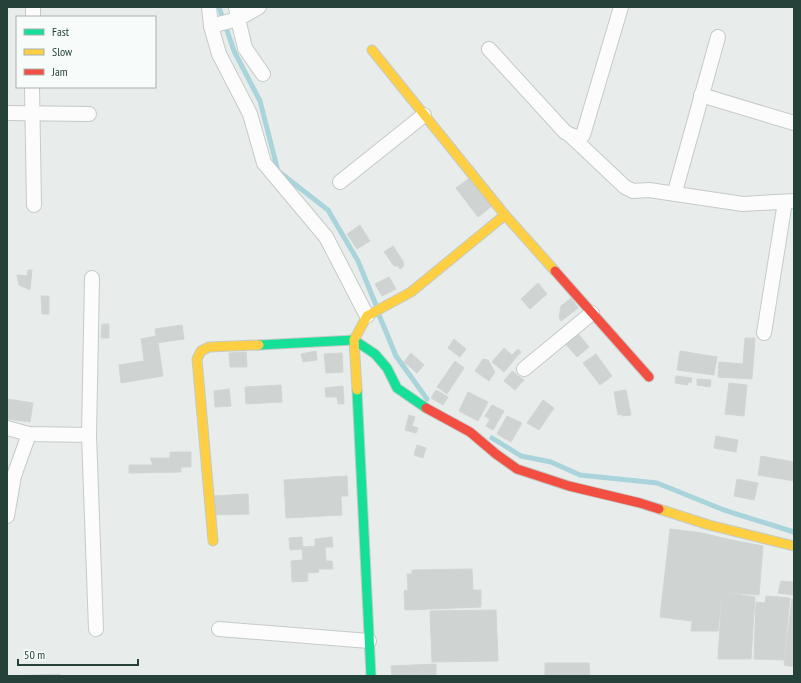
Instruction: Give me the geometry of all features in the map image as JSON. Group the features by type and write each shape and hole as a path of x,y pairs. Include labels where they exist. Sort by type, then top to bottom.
{"street":[{"path":"209,7 211,26 219,54 250,114 264,163 326,238 367,316"},
{"path":"211,26 237,13 259,7"},
{"path":"571,136 577,137 583,135 621,7"},
{"path":"237,13 245,48 263,74"},
{"path":"676,188 718,37"},
{"path":"489,48 565,132 625,187 633,191 649,190 743,204 789,201 764,333"},
{"path":"372,50 505,215 649,377"},
{"path":"32,88 34,205"},
{"path":"701,95 794,123"},
{"path":"7,113 89,114"},
{"path":"340,182 424,115"},
{"path":"370,676 354,340 367,316 410,292 505,215"},
{"path":"92,278 89,435 96,629"},
{"path":"524,369 592,313"},
{"path":"213,541 197,359 201,351 209,347 354,340 375,354 387,368 397,388 421,406 470,432 496,454 517,469 569,486 640,503 709,525 794,546"},
{"path":"7,428 29,434 89,435"},
{"path":"7,516 14,476 29,434"},
{"path":"219,630 368,641"}],"building":[{"path":"471,177 492,206 478,217 456,188"},
{"path":"360,225 370,241 357,249 347,234"},
{"path":"393,246 403,261 404,266 400,269 398,266 394,266 384,252"},
{"path":"28,270 32,270 30,290 19,285 17,275 27,276"},
{"path":"389,277 396,289 382,296 375,284"},
{"path":"538,283 547,294 530,309 521,299"},
{"path":"41,296 49,296 49,314 42,314"},
{"path":"571,298 578,308 561,321 559,317 561,306"},
{"path":"102,324 109,324 109,338 101,338"},
{"path":"182,325 184,339 142,345 141,339 156,336 155,329"},
{"path":"576,331 589,347 577,357 563,341"},
{"path":"745,338 755,338 752,379 718,377 719,362 743,364"},
{"path":"454,339 466,349 460,357 448,348"},
{"path":"158,343 163,376 121,383 119,365 144,361 142,345"},
{"path":"504,348 512,355 518,349 521,352 504,372 492,362"},
{"path":"316,351 317,360 303,362 301,354"},
{"path":"680,351 717,357 714,375 677,370"},
{"path":"246,352 247,367 230,367 229,353"},
{"path":"342,353 343,372 326,373 324,354"},
{"path":"411,353 424,365 417,373 404,362"},
{"path":"596,354 612,376 600,385 583,363"},
{"path":"483,359 488,360 495,372 489,381 475,371"},
{"path":"455,361 464,368 447,394 437,387"},
{"path":"512,371 524,380 515,390 504,381"},
{"path":"676,376 692,378 691,383 688,382 688,385 675,383"},
{"path":"697,379 711,380 710,387 697,385"},
{"path":"729,383 747,385 744,416 725,414"},
{"path":"281,385 282,402 246,404 245,387"},
{"path":"343,386 344,404 338,404 337,397 326,397 325,388"},
{"path":"229,389 231,406 215,407 214,391"},
{"path":"436,390 448,397 443,405 431,398"},
{"path":"626,390 631,415 622,416 622,414 618,415 614,392"},
{"path":"468,392 488,402 478,421 459,411"},
{"path":"7,399 33,403 30,422 7,419"},
{"path":"543,400 554,408 539,430 527,423"},
{"path":"492,405 504,411 493,430 486,426 490,419 485,416"},
{"path":"409,415 415,417 412,426 418,428 416,433 405,430"},
{"path":"507,416 522,423 511,442 497,434"},
{"path":"716,436 738,440 736,452 714,448"},
{"path":"417,445 426,448 423,458 414,455"},
{"path":"170,452 191,452 191,467 181,467 181,472 129,473 129,465 153,465 150,458 170,458"},
{"path":"761,456 794,462 794,481 758,475"},
{"path":"347,476 348,496 341,496 342,515 286,518 284,480"},
{"path":"737,479 758,483 754,500 734,496"},
{"path":"248,494 249,514 213,515 212,496"},
{"path":"670,529 702,533 692,621 660,617"},
{"path":"702,533 727,539 718,631 691,631"},
{"path":"302,537 303,547 315,546 315,539 332,537 333,547 325,547 326,561 332,561 333,569 318,569 319,572 307,573 308,581 292,582 291,561 303,560 302,549 290,550 289,538"},
{"path":"727,539 763,546 759,595 722,592"},
{"path":"472,569 473,590 481,590 481,607 405,610 404,591 408,590 407,574 412,574 412,570"},
{"path":"781,581 794,582 793,595 778,593"},
{"path":"722,592 755,597 751,659 718,659"},
{"path":"766,596 790,598 784,660 754,659 756,602 765,603"},
{"path":"792,599 794,599 794,667 784,665"},
{"path":"496,610 498,661 432,662 430,611"},
{"path":"545,663 589,663 590,676 545,676"},
{"path":"436,664 436,676 392,676 391,666"},
{"path":"60,674 60,676 7,676"}],"waterway":[{"path":"219,7 234,51 260,101 278,171 328,210 358,261 376,305"},
{"path":"379,315 396,356 427,399"},
{"path":"492,438 521,456 551,462 580,475 657,483 724,510 794,532"}],"traffic: fast":[{"path":"259,345 354,340 375,354 387,368 397,388 426,408"},
{"path":"357,390 371,676"}],"traffic: slow":[{"path":"372,50 505,215 555,271"},
{"path":"357,390 354,340 367,316 411,292 505,215"},
{"path":"213,541 197,359 201,351 209,347 259,345"},
{"path":"659,509 709,525 794,546"}],"traffic: jam":[{"path":"555,271 649,377"},
{"path":"426,408 470,432 496,454 517,469 569,486 659,509"}]}
